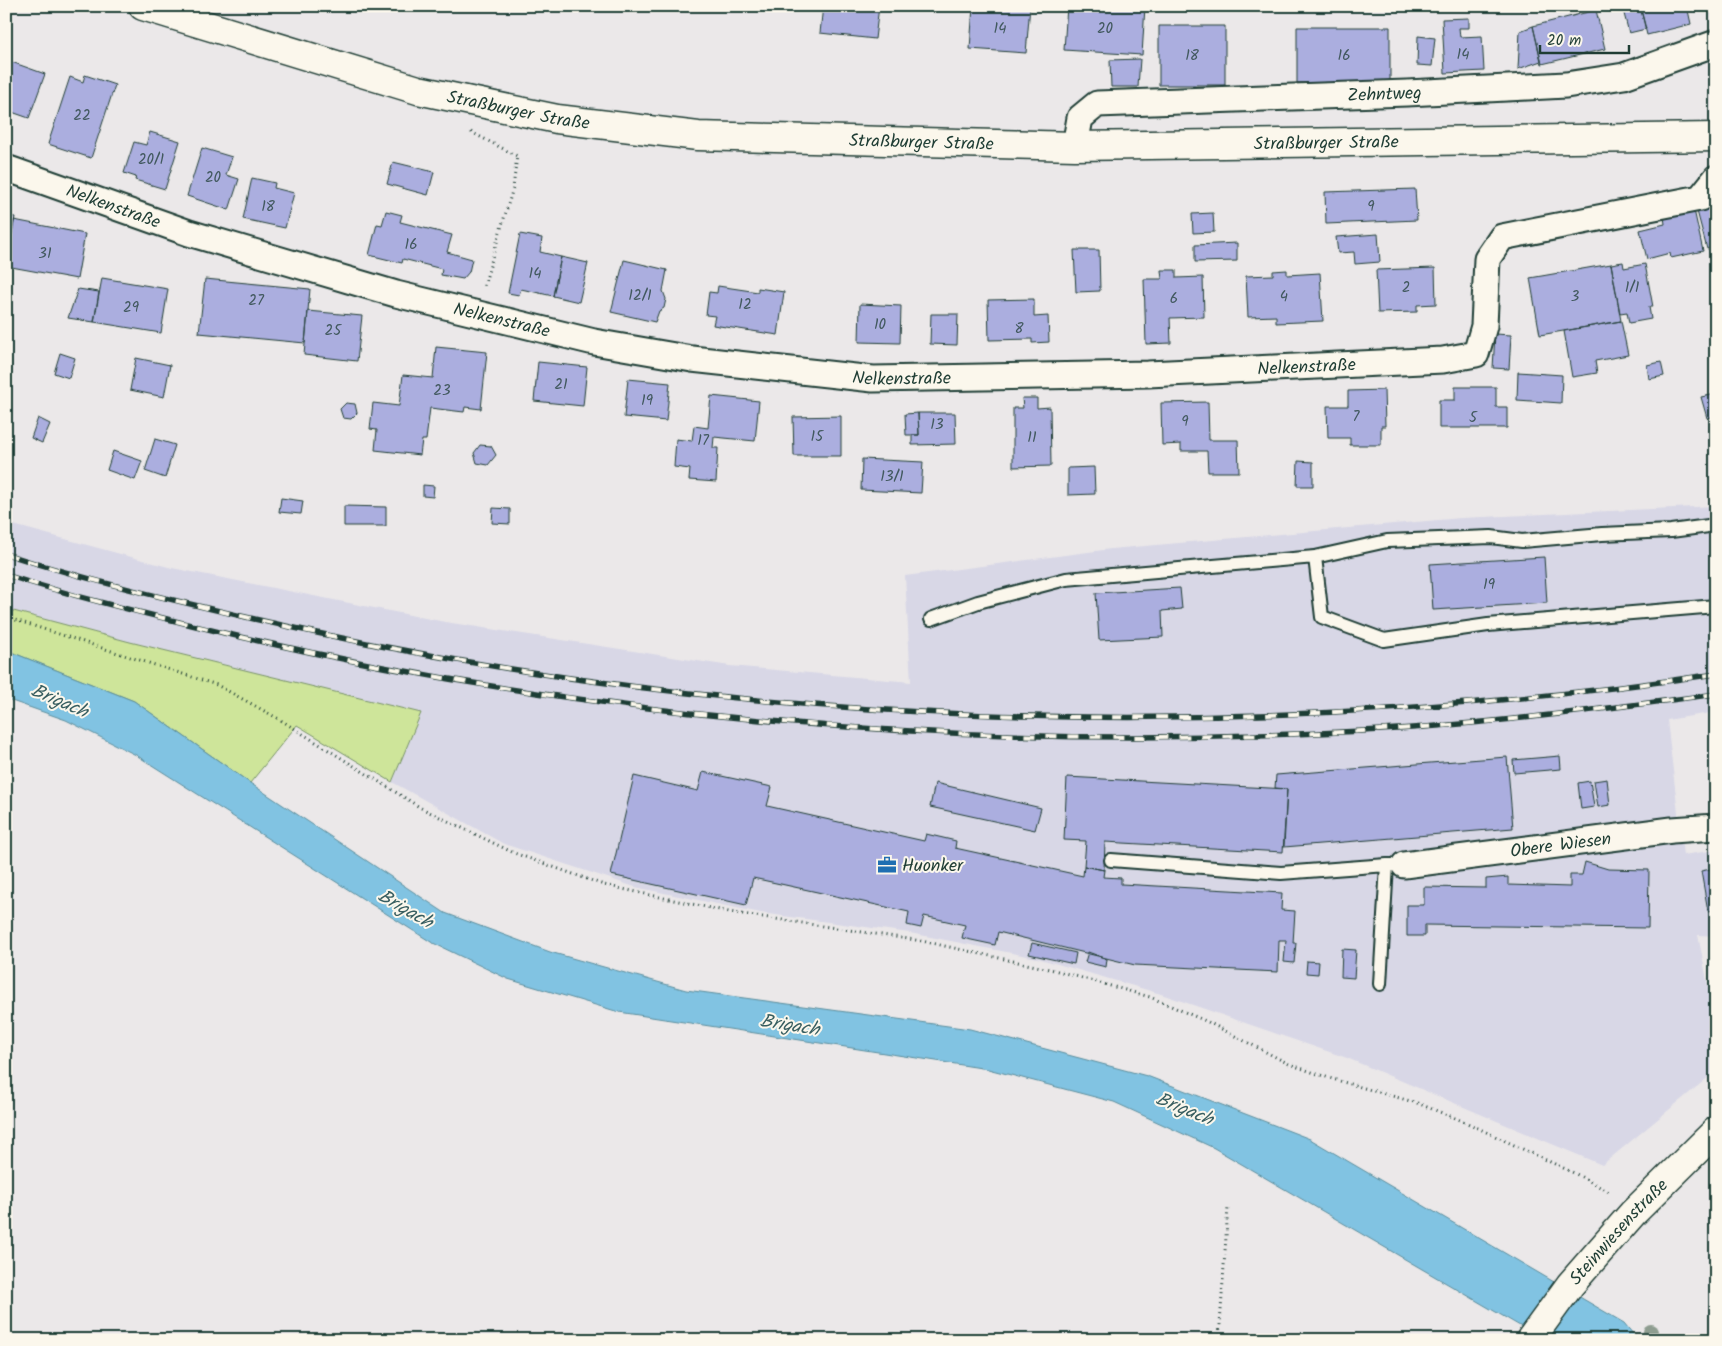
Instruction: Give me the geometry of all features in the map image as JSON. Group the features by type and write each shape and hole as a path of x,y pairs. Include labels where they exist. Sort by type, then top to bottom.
{"main road":[{"name":"Straßburger Straße","path":"143,6 418,90 557,119 698,136 1075,146 1716,137"},
{"name":"Steinwiesenstraße","path":"1530,1340 1570,1285 1633,1213 1716,1131"}],"street":[{"name":"Zehntweg","path":"1075,146 1080,118 1097,104 1407,93 1566,85 1624,76 1716,43"},
{"name":"Nelkenstraße","path":"6,168 189,233 396,294 594,342 692,358 873,379 1158,374 1434,360 1476,354 1484,326 1487,259 1502,238 1700,198 1716,178"},
{"name":"Obere Wiesen","path":"1395,865 1672,830 1716,827"}],"lane":[{"path":"931,619 978,602 1066,579 1315,557 1387,541 1491,538 1522,540 1671,531 1716,525"},
{"path":"1315,557 1322,617 1384,640 1488,625 1716,606"},
{"path":"1112,860 1281,873 1395,865 1380,984"}],"path":[{"path":"468,131 517,156 513,188 492,259"},
{"path":"6,617 217,685 279,719 421,808 523,856 604,885 729,912 922,941 1054,970 1150,997 1208,1022 1289,1064 1329,1078 1418,1103 1465,1122 1576,1174 1618,1198"},
{"path":"1218,1340 1228,1207"}],"shaded area":[{"path":"1716,506 1716,712 1667,720 1683,855 1716,850 1716,936 1698,935 1716,1026 1716,1071 1602,1165 1347,1058 1161,994 1037,958 910,933 761,913 635,887 504,844 392,782 421,713 130,642 6,609 6,523 172,568 445,622 730,666 911,682 905,576 1111,549 1461,518"}],"green space":[{"path":"6,609 130,642 421,713 392,782 297,725 250,783 134,701 6,650"}],"water":[{"name":"Brigach","path":"6,650 134,701 250,783 445,913 550,952 686,990 970,1029 1147,1076 1310,1139 1624,1323 1638,1340 1544,1340 1214,1148 1114,1102 988,1069 619,1012 508,979 431,942 136,755 66,720 6,699"}],"building":[{"path":"823,6 879,6 875,39 820,33"},
{"path":"973,6 1030,6 1026,53 970,49"},
{"path":"1067,6 1145,6 1142,55 1064,50"},
{"path":"1622,6 1640,6 1646,29 1629,33"},
{"path":"1640,6 1687,6 1691,24 1647,35"},
{"path":"1596,10 1605,49 1542,64 1533,26"},
{"path":"1469,18 1469,28 1459,28 1460,37 1482,36 1484,71 1445,73 1442,19"},
{"path":"1159,26 1225,26 1225,85 1159,85"},
{"path":"1533,26 1541,61 1518,69 1520,31"},
{"path":"1297,27 1390,27 1390,83 1297,83"},
{"path":"1418,36 1435,38 1432,66 1417,65"},
{"path":"1140,59 1138,87 1111,87 1110,60"},
{"path":"6,60 45,74 29,118 6,110"},
{"path":"85,75 115,85 91,158 48,144 70,77 83,82"},
{"path":"150,132 180,141 165,189 135,180 136,177 124,173 134,142 146,145"},
{"path":"202,148 232,157 226,175 239,179 229,210 187,196"},
{"path":"393,162 434,172 428,195 387,184"},
{"path":"252,178 275,183 274,188 294,193 285,228 243,219"},
{"path":"1415,189 1417,220 1326,224 1325,192"},
{"path":"1716,206 1716,246 1707,249 1697,211"},
{"path":"1694,210 1703,251 1671,258 1670,253 1647,259 1640,230 1665,224 1664,217"},
{"path":"386,211 402,215 400,222 452,235 447,252 472,259 469,272 463,279 441,275 442,269 403,259 402,263 369,255 377,224 382,225"},
{"path":"1213,213 1214,232 1193,233 1192,214"},
{"path":"6,216 15,217 10,244 6,243"},
{"path":"14,220 85,234 77,279 6,266"},
{"path":"520,234 542,238 540,252 561,257 553,296 521,289 519,295 508,293"},
{"path":"1378,234 1380,262 1355,264 1354,252 1338,253 1336,237"},
{"path":"1237,243 1237,261 1195,262 1195,245"},
{"path":"1074,250 1099,250 1100,291 1076,292"},
{"path":"1716,251 1716,289 1710,252"},
{"path":"561,257 588,263 579,302 553,296"},
{"path":"624,260 667,270 663,291 666,299 664,308 659,311 655,322 611,312"},
{"path":"1623,262 1624,268 1645,264 1653,307 1649,307 1651,319 1629,323 1627,312 1620,313 1611,264"},
{"path":"1611,264 1621,321 1540,335 1530,278"},
{"path":"1435,268 1436,304 1417,305 1417,312 1378,313 1376,270"},
{"path":"1161,270 1176,270 1176,278 1203,277 1204,317 1170,318 1171,343 1146,344 1144,279 1162,279"},
{"path":"1287,270 1287,275 1320,273 1323,321 1276,323 1276,316 1248,317 1246,276 1273,275 1273,271"},
{"path":"102,278 168,289 161,333 94,322"},
{"path":"205,279 310,289 305,343 199,333"},
{"path":"718,286 758,292 758,288 784,292 778,335 713,325 715,316 706,315 709,292 717,293"},
{"path":"78,289 99,292 94,322 68,318"},
{"path":"1034,299 1034,317 1048,316 1049,342 1032,343 1032,339 989,340 988,300"},
{"path":"860,304 901,306 900,343 859,342"},
{"path":"308,311 362,316 357,361 304,355"},
{"path":"931,314 958,314 957,345 930,344"},
{"path":"1621,321 1628,355 1595,361 1597,373 1572,377 1564,331"},
{"path":"1495,334 1511,335 1509,369 1493,368"},
{"path":"436,347 487,352 481,409 465,407 464,412 430,408 426,440 422,440 420,455 375,450 377,430 370,429 373,403 399,406 403,375 433,378"},
{"path":"60,353 75,358 69,378 54,373"},
{"path":"136,358 170,365 164,397 130,390"},
{"path":"538,362 587,367 583,406 534,401"},
{"path":"1661,362 1664,376 1649,379 1647,365"},
{"path":"1518,372 1562,375 1561,403 1517,400"},
{"path":"628,379 670,383 666,421 624,417"},
{"path":"1455,387 1496,387 1496,407 1507,407 1507,428 1439,428 1439,400 1455,400"},
{"path":"1384,390 1385,426 1381,426 1381,445 1350,445 1350,438 1328,438 1327,406 1348,406 1348,391"},
{"path":"1716,394 1716,416 1707,418 1701,397"},
{"path":"711,396 759,401 755,441 714,437 713,448 718,448 716,482 689,480 690,469 674,467 676,439 692,441 694,426 708,428"},
{"path":"1022,398 1037,398 1037,408 1050,407 1051,466 1013,467 1013,408 1023,408"},
{"path":"1208,402 1209,440 1238,440 1239,472 1208,472 1207,451 1181,451 1181,444 1162,445 1161,403"},
{"path":"346,403 355,404 357,413 351,419 343,418 340,409"},
{"path":"918,413 955,413 956,444 912,445 912,435 919,435"},
{"path":"918,413 919,435 906,435 905,414"},
{"path":"841,416 841,456 794,456 793,417"},
{"path":"38,418 50,424 42,443 31,438"},
{"path":"1712,429 1716,429 1716,447"},
{"path":"155,439 175,445 165,478 145,471"},
{"path":"480,445 491,446 496,455 488,465 477,463 474,453"},
{"path":"113,451 142,461 135,480 107,470"},
{"path":"862,459 923,462 921,493 861,490"},
{"path":"1298,461 1313,462 1313,486 1297,486"},
{"path":"1094,467 1095,494 1068,495 1068,468"},
{"path":"423,485 434,486 433,497 423,496"},
{"path":"281,498 303,501 301,514 279,512"},
{"path":"344,506 386,507 386,526 344,526"},
{"path":"493,508 510,509 510,524 492,523"},
{"path":"1544,557 1547,603 1433,610 1430,564"},
{"path":"1180,588 1182,609 1162,611 1163,637 1099,640 1096,593"},
{"path":"1560,756 1561,769 1514,773 1513,760"},
{"path":"1507,757 1513,828 1284,847 1287,789 1275,788 1276,775"},
{"path":"703,772 772,787 767,806 924,841 926,834 956,841 955,848 1083,876 1084,866 1104,870 1103,877 1121,878 1121,884 1282,893 1281,910 1295,911 1293,943 1296,943 1294,963 1284,962 1286,940 1279,940 1278,972 1135,965 998,932 995,945 962,938 965,925 924,916 921,928 907,925 909,912 753,878 746,905 611,875 634,776 698,791"},
{"path":"1067,777 1287,789 1283,852 1105,842 1104,870 1084,866 1086,841 1064,840"},
{"path":"1607,779 1610,805 1598,807 1594,781"},
{"path":"1590,781 1594,807 1581,809 1578,783"},
{"path":"935,783 1041,808 1035,830 930,807"},
{"path":"1585,862 1608,869 1649,870 1648,928 1425,925 1425,936 1407,936 1407,905 1424,905 1424,887 1486,888 1486,879 1508,877 1508,885 1570,887 1570,875 1582,875"},
{"path":"1716,868 1716,910 1708,911 1701,871"},
{"path":"1032,943 1076,953 1074,964 1029,954"},
{"path":"1342,949 1356,950 1354,978 1341,977"},
{"path":"1088,952 1107,959 1106,967 1085,962"},
{"path":"1307,961 1319,962 1318,974 1306,973"}],"railway":[{"path":"6,554 97,581 189,604 430,655 612,684 796,703 980,715 1165,717 1349,711 1533,697 1716,674"},
{"path":"6,575 87,599 224,633 364,663 505,688 647,708 790,722 932,732 1075,736 1219,736 1362,731 1495,721 1716,694"}],"place":[{"name":"Huonker","path":"887,865"}]}
